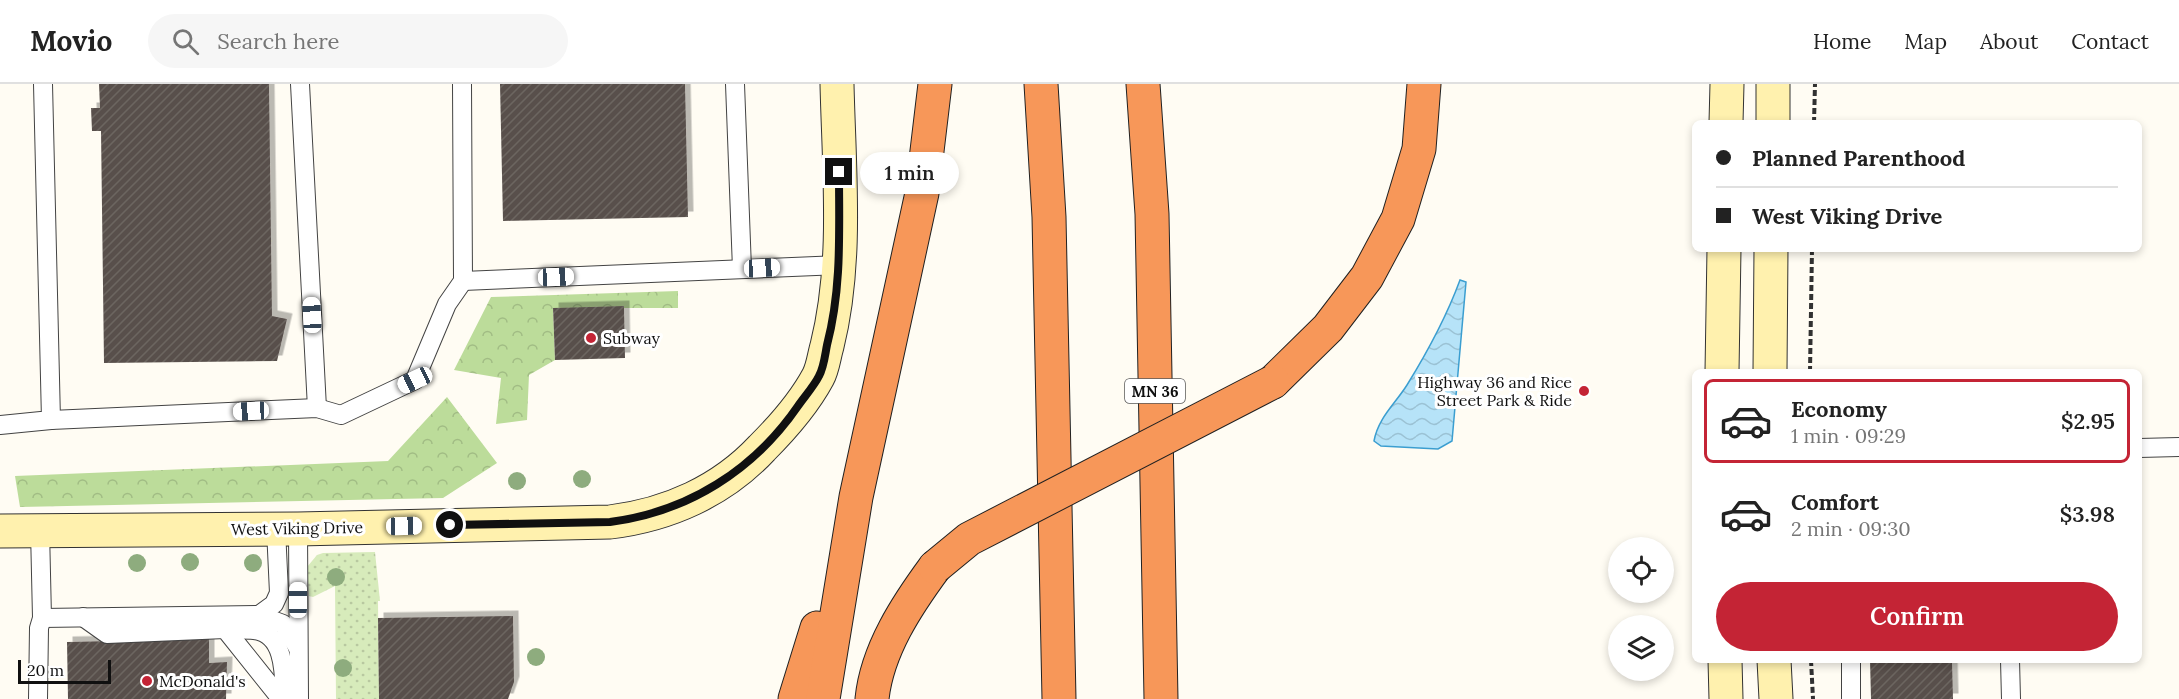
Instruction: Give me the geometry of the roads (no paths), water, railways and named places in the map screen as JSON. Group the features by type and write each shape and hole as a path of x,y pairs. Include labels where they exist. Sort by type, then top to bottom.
{"highway":[{"path":"823,699 856,497 921,193 935,84"},
{"path":"1041,84 1049,217 1059,699"},
{"name":"MN 36","path":"1143,84 1152,214 1161,699"},
{"path":"872,699 890,640 911,601 935,567 969,539 1273,382 1328,328 1367,277 1398,219 1419,149 1424,84"},
{"path":"795,699 856,497"}],"street":[{"name":"West Viking Drive","path":"0,531 287,529 610,522 658,513 703,494 747,465 786,424 819,376 833,321 840,265 837,84"},
{"path":"1726,120 1727,84"},
{"path":"1773,84 1773,120"},
{"path":"1722,369 1724,252"},
{"path":"1770,369 1771,252"},
{"path":"1725,663 1726,699"},
{"path":"1774,663 1776,699"}],"lane":[{"path":"43,84 51,420"},
{"path":"300,84 317,408"},
{"path":"0,425 51,420 317,408 341,415 415,380 447,304 463,281 462,84"},
{"path":"735,84 742,269"},
{"path":"463,281 840,265"},
{"path":"2142,448 2179,447"},
{"path":"259,615 274,604 279,593 287,529"},
{"path":"287,529 298,648 299,699"},
{"path":"38,699 39,628 42,618 40,531"},
{"path":"42,618 259,615 283,624 298,648"},
{"path":"82,617 107,634 256,629 273,642 281,652 283,699"},
{"path":"225,629 283,699"},
{"path":"1851,663 1851,699"},
{"path":"2010,663 2011,699"}],"water":[{"path":"1460,280 1466,282 1452,441 1438,449 1381,446 1374,441 1379,425 1407,385 1429,347"}],"place":[{"name":"Subway","path":"591,338"},
{"name":"Highway 36 and Rice Street Park & Ride","path":"1584,391"},
{"name":"McDonald's","path":"147,681"}]}
